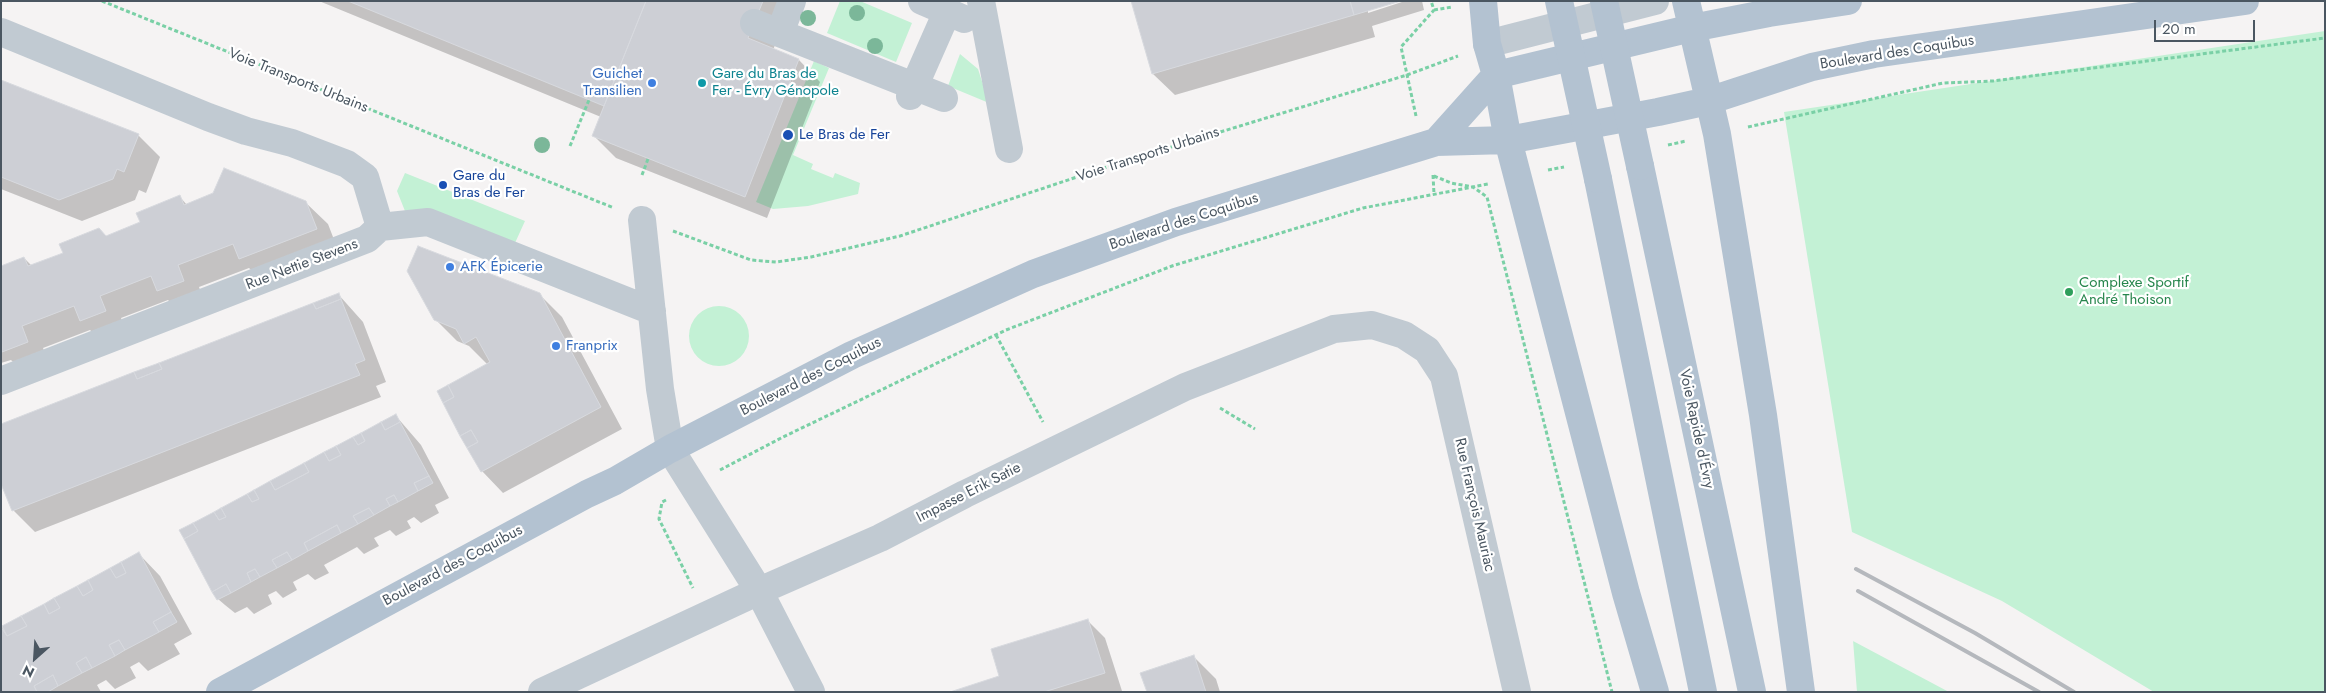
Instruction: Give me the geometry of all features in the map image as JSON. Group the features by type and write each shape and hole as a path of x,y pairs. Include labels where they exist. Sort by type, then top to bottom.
{"main road":[{"path":"1483,1 1487,44 1496,75 1508,140 1626,593 1655,692"},
{"path":"1559,1 1598,179 1703,692"},
{"name":"Voie Rapide d'Évry","path":"1604,1 1752,692"},
{"path":"1686,1 1717,134 1764,415 1801,692"},
{"path":"1430,144 1496,75 1692,28 1760,7 1848,1"},
{"name":"Boulevard des Coquibus","path":"220,692 587,494 615,481 670,449 852,355 1033,274 1176,222 1430,144 1508,140 1708,101 1812,67 1874,54 2245,1"}],"street":[{"path":"780,33 792,1"},
{"path":"922,1 986,28"},
{"path":"981,1 1009,149"},
{"path":"1487,44 1655,1"},
{"path":"912,91 947,12"},
{"path":"754,23 912,91 944,98"},
{"path":"1,32 208,117 246,131 292,143 347,164 365,177 380,226 428,222 652,311"},
{"path":"642,220 670,449 759,591 810,692"},
{"name":"Rue Nettie Stevens","path":"1,381 367,239 380,226"},
{"name":"Impasse Erik Satie","path":"542,692 759,591 880,538 1185,387 1334,329 1372,325 1404,335"},
{"name":"Rue François Mauriac","path":"1404,335 1427,350 1444,376 1517,692"}],"path":[{"name":"Voie Transports Urbains","path":"102,1 494,161 602,202"},
{"path":"1432,1 1434,10 1400,47 1407,75 1430,144 1434,194"},
{"name":"Voie Transports Urbains","path":"642,220 751,260 776,262 812,257 900,236 1122,162 1407,75 1487,44"},
{"path":"570,146 589,100"},
{"path":"642,175 648,159"},
{"path":"1434,176 1451,183 1473,187 1487,197 1612,692"},
{"path":"996,336 1058,449"},
{"path":"718,471 783,436 927,366"},
{"path":"662,502 659,519 707,616"}],"green space":[{"path":"840,1 860,1 912,23 896,62 827,33"},
{"name":"Complexe Sportif André Thoison","path":"2325,31 2325,692 2154,692 2002,601 1852,532 1784,112"},
{"path":"960,54 978,69 989,103 948,86"},
{"path":"814,61 829,68 793,155 813,164 811,169 833,178 835,173 860,183 858,194 808,206 773,209 756,202"},
{"path":"405,173 525,221 515,243 405,211 397,191"},
{"path":"719,306 731,308 744,319 749,336 747,348 736,361 719,366 707,364 694,353 689,336 691,324 702,311"},
{"path":"1853,641 1949,692 1857,692"}],"building":[{"path":"348,1 646,1 604,106"},
{"name":"Gare du Bras de Fer - Évry Génopole","path":"646,1 763,1 748,38 799,59 745,197 592,136"},
{"path":"1131,1 1350,1 1354,15 1152,74"},
{"path":"1350,1 1401,1 1354,15"},
{"path":"1,80 139,134 124,172 117,169 113,179 59,200 1,177"},
{"path":"224,168 306,201 317,229 239,259 233,244 178,265 184,281 157,291 151,276 100,296 106,311 80,321 74,306 22,326 28,342 2,352 1,266 24,257 28,266 63,253 59,244 99,228 106,236 140,222 136,213 180,195 184,205 213,193"},
{"path":"418,246 540,293 601,407 481,472 467,448 478,442 471,430 460,436 443,403 454,397 448,385 490,362 476,337 464,344 456,329 434,320 407,271"},
{"path":"339,293 341,299 316,309 313,303"},
{"path":"341,299 365,360 355,364 360,375 12,511 1,484 1,424 134,372 137,379 162,369 159,363 313,303 316,309"},
{"path":"159,363 162,369 137,379 134,372"},
{"path":"448,385 454,397 443,403 437,391"},
{"path":"396,414 400,422 385,430 381,422"},
{"path":"381,422 385,430 400,422 429,476 414,483 418,491 398,502 394,495 386,499 390,506 374,515 369,508 353,516 358,524 341,533 337,525 304,543 308,551 292,560 287,552 272,560 277,568 260,577 255,569 247,573 251,582 231,593 226,584 212,592 184,539 198,531 193,523 214,512 219,520 226,517 221,508 247,494 252,502 259,499 254,490 270,481 275,490 309,472 304,463 324,452 329,461 341,455 336,446 353,437 358,445 365,441 361,433"},
{"path":"471,430 478,442 467,448 460,436"},
{"path":"361,433 365,441 358,445 353,437"},
{"path":"336,446 341,455 329,461 324,452"},
{"path":"304,463 309,472 275,490 270,481"},
{"path":"429,476 433,483 418,491 414,483"},
{"path":"254,490 259,499 252,502 247,494"},
{"path":"394,495 398,502 390,506 386,499"},
{"path":"221,508 226,517 219,520 214,512"},
{"path":"369,508 374,515 358,524 353,516"},
{"path":"193,523 198,531 184,539 179,530"},
{"path":"337,525 341,533 308,551 304,543"},
{"path":"139,552 171,612 153,622 159,632 125,650 119,640 109,645 115,656 92,668 86,657 76,663 82,673 58,686 53,675 34,686 37,692 1,692 1,627 7,636 27,626 21,616 44,604 49,614 60,608 54,598 77,586 83,596 93,590 88,580 110,568 116,578 126,573 121,562"},
{"path":"287,552 292,560 277,568 272,560"},
{"path":"121,562 126,573 116,578 110,568"},
{"path":"255,569 260,577 251,582 247,573"},
{"path":"88,580 93,590 83,596 77,586"},
{"path":"226,584 231,593 217,600 212,592"},
{"path":"54,598 60,608 49,614 44,604"},
{"path":"171,612 177,622 159,632 153,622"},
{"path":"21,616 27,626 7,636 2,626"},
{"path":"1088,619 1105,673 1044,692 950,692 999,676 991,649"},
{"path":"119,640 125,650 115,656 109,645"},
{"path":"1194,655 1206,692 1147,692 1140,673"},
{"path":"86,657 92,668 82,673 76,663"},
{"path":"53,675 58,686 48,692 37,692 34,686"}],"railway":[{"path":"1856,569 1975,633 2074,692"},
{"path":"1858,591 2039,692"}],"place":[{"name":"Guichet Transilien","path":"652,83"},
{"name":"Gare du Bras de Fer - Évry Génopole","path":"702,83"},
{"name":"Le Bras de Fer","path":"788,135"},
{"name":"Gare du Bras de Fer","path":"443,185"},
{"name":"AFK Épicerie","path":"450,267"},
{"name":"Complexe Sportif André Thoison","path":"2069,292"},
{"name":"Franprix","path":"556,346"}]}
